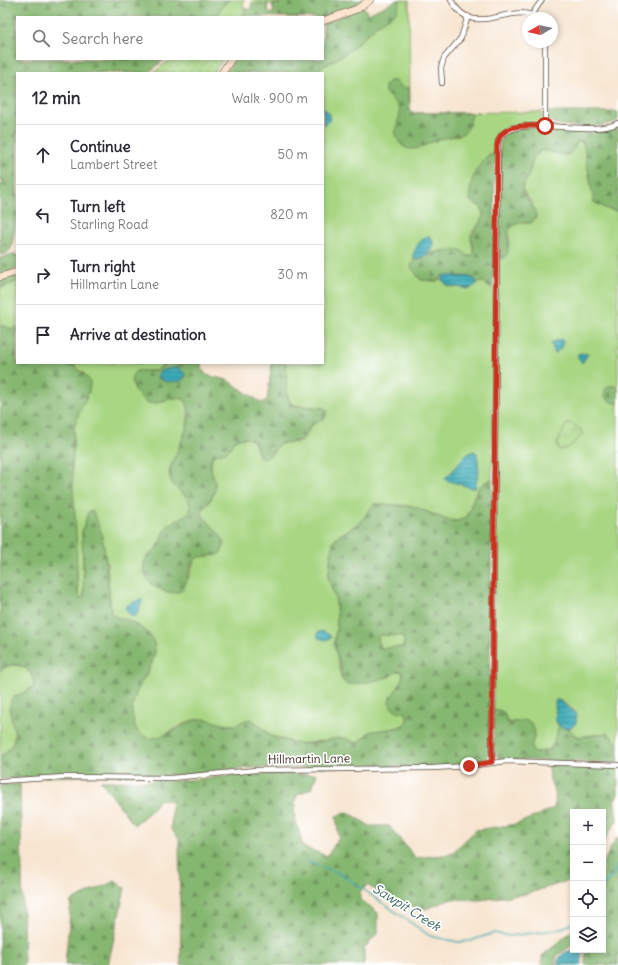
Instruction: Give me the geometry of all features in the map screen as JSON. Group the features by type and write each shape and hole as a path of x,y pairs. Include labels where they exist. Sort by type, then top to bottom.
{"street":[{"path":"324,21 357,8 370,0"},
{"path":"451,0 458,10 468,16 487,16 504,9"},
{"path":"534,12 542,0"},
{"path":"522,7 531,12"},
{"path":"442,83 444,58 461,38 468,16"},
{"path":"545,48 545,126"},
{"path":"223,72 230,60"},
{"path":"492,762 498,141 503,133 510,128 518,126 594,129 618,124"},
{"path":"0,277 16,272"},
{"name":"Hillmartin Lane","path":"0,781 59,778 171,778 256,770 432,768 469,766 492,762 524,761 618,765"}],"green space":[{"path":"0,0 229,0 220,9 218,16 16,16 16,60 164,60 149,72 16,72 16,221 11,249 7,253 0,255 0,183 2,183 4,179 0,181"},
{"path":"229,0 244,0 243,8 247,9 242,13 243,16 218,16 220,9"},
{"path":"253,0 282,0 277,4 259,3 251,6"},
{"path":"282,0 366,0 358,5 324,18 324,16 242,16 247,9 251,10 251,6 259,3 269,4 267,5 269,14 274,12 272,4 279,4"},
{"path":"397,0 400,0 398,9 395,13 376,26 348,52 314,72 226,72 234,60 324,60 324,24 364,7 368,14"},
{"path":"400,0 409,0 410,113 542,112 542,119 538,123 508,127 503,130 499,134 496,142 495,153 483,160 475,172 471,186 470,200 481,207 482,216 471,236 473,250 472,256 468,256 457,249 428,254 431,250 432,238 428,236 417,246 413,255 414,259 411,267 421,280 435,281 441,279 448,286 470,289 479,282 483,282 489,287 493,286 492,479 484,483 474,497 467,517 458,521 447,520 413,506 374,504 361,522 336,537 333,542 328,577 336,601 337,625 334,642 341,677 354,683 388,677 396,671 401,671 403,674 401,685 391,697 407,714 407,722 402,726 371,732 357,743 344,738 299,744 271,736 257,723 233,725 194,720 153,739 145,738 138,732 133,721 132,709 138,688 153,660 155,651 153,642 145,631 137,625 111,614 107,563 88,513 82,532 84,597 80,598 78,593 72,481 74,429 80,407 86,398 84,373 76,369 74,364 165,364 156,371 136,371 132,384 144,401 157,403 172,398 180,398 187,403 188,421 186,430 169,472 189,501 190,510 185,516 165,531 154,551 163,591 177,592 187,582 195,559 201,555 216,555 222,539 201,513 212,498 210,474 211,462 215,453 224,452 227,450 235,439 247,438 253,440 259,456 264,459 273,453 279,444 299,442 306,436 311,425 324,419 324,408 293,405 290,402 286,392 286,364 324,364 324,72 314,72 348,52 400,3"},
{"path":"173,60 222,60 214,72 154,72"},
{"path":"390,81 396,81 403,88 409,88 410,113 472,113 467,129 462,134 437,140 421,147 413,149 406,148 400,143 396,136 396,126 400,114 399,108 385,92 385,86"},
{"path":"548,112 618,112 618,120 605,125 594,126 561,125 548,120"},
{"path":"524,127 592,131 618,127 618,211 607,209 594,202 583,141 577,142 573,150 567,155 541,150 533,158 529,174 522,187 534,209 536,217 531,223 519,223 511,228 508,236 508,251 503,259 499,258 500,144 504,136 512,130"},
{"path":"581,141 585,148 594,202 607,209 618,211 618,745 610,735 599,734 583,737 573,734 569,729 571,728 576,712 560,700 557,724 559,726 554,742 550,748 546,750 534,752 531,747 535,734 508,723 504,713 493,709 498,258 508,244 509,230 511,227 518,223 531,222 536,217 532,204 522,189 529,174 533,158 543,149 560,155 569,155 577,142"},
{"path":"495,153 493,286 489,287 483,282 477,282 474,279 467,277 444,275 437,281 421,280 411,267 414,259 418,260 435,252 455,249 461,250 468,256 472,256 474,249 471,237 482,219 483,211 481,207 470,200 471,186 475,172 483,160"},
{"path":"12,254 16,255 16,269 0,274 0,258"},
{"path":"16,275 16,281 0,289 0,280"},
{"path":"16,281 16,327 12,329 0,325 0,289"},
{"path":"0,325 12,329 16,327 16,364 74,364 77,369 89,380 90,388 75,423 72,455 78,593 80,598 84,597 82,532 88,512 93,511 100,529 104,546 111,613 118,618 131,622 147,633 154,644 154,655 136,693 133,707 134,722 138,732 150,738 163,736 189,722 199,719 226,725 233,725 250,719 270,735 285,741 308,744 345,738 356,743 370,732 400,727 404,724 407,720 407,714 393,709 389,702 402,679 403,674 401,671 397,671 390,676 363,683 347,684 342,680 340,664 334,645 337,625 336,601 328,577 333,542 336,538 361,522 374,504 413,506 447,520 458,521 467,517 479,487 492,479 489,750 487,758 475,763 451,766 250,768 175,776 97,775 0,779 0,757 13,743 14,736 10,709 11,700 30,689 34,683 26,668 17,665 0,670","holes":["380,635 403,636 404,647 379,648 378,637"]},
{"path":"165,364 201,364 202,369 206,375 227,380 262,403 267,400 272,364 286,364 287,394 290,403 297,406 324,408 328,411 324,419 311,425 302,440 279,444 267,458 261,458 254,440 245,438 235,439 228,451 212,456 211,469 215,481 215,489 213,496 201,513 222,538 224,544 223,550 218,555 198,557 192,563 183,590 181,591 167,592 152,585 146,576 144,566 148,556 159,546 168,526 190,510 188,499 172,483 170,477 172,464 187,426 189,416 188,407 185,400 180,398 171,398 147,403 137,393 132,383 133,375 136,371 156,371","holes":["178,367 185,378 163,381 158,378 171,369"]},
{"path":"609,386 618,386 618,404 609,401 605,397 605,389"},
{"path":"567,423 571,423 581,430 582,435 568,448 559,450 557,444"},
{"path":"378,636 403,636 404,647 379,648"},
{"path":"11,665 24,667 27,669 34,683 30,689 11,700 10,709 14,730 13,743 0,757 0,670"},
{"path":"493,709 502,711 508,723 524,720 530,722 535,731 531,747 534,752 545,751 552,748 559,726 569,729 578,737 608,733 618,745 618,763 499,759 494,753"},
{"path":"549,765 618,768 618,795 614,800 617,820 606,838 606,809 570,809 570,880 526,894 479,900 452,899 426,909 397,903 367,885 360,892 360,899 378,913 378,933 364,948 364,965 181,965 179,839 171,829 172,801 159,799 152,810 134,825 101,781 177,781 249,774 317,774 312,788 297,795 294,813 303,847 327,856 339,838 336,816 348,812 370,826 389,826 416,858 451,854 476,830 517,824 554,808 555,796 548,771"},
{"path":"20,784 24,965 0,965 0,785"},
{"path":"618,837 618,965 585,965 585,953 606,953 606,858"},
{"path":"115,881 125,888 108,965 65,965 71,901"},
{"path":"570,933 570,947 557,955 555,965 542,965 542,956"}],"water":[{"path":"324,108 329,113 329,121 324,124"},
{"path":"428,236 433,241 432,248 428,254 415,260 413,255 417,246"},
{"path":"443,275 469,277 475,279 477,284 470,289 449,286 442,280"},
{"path":"560,339 563,341 561,348 555,354 551,343"},
{"path":"579,353 588,354 582,363 577,355"},
{"path":"178,367 186,375 181,381 167,382 157,377 160,371"},
{"path":"474,451 477,453 479,469 475,489 446,480 445,478 461,460 469,453"},
{"path":"140,599 143,600 136,616 132,617 125,609 126,606"},
{"path":"322,631 330,635 331,638 326,640 318,638 317,633"},
{"path":"557,699 577,714 576,723 571,728 562,728 556,722 555,702"},
{"path":"567,952 582,953 582,965 557,965 562,954"}],"waterway":[{"name":"Sawpit Creek","path":"606,882 613,874 618,861"},
{"name":"Sawpit Creek","path":"308,862 344,876 430,936 458,942 470,941 494,933 510,936 560,929 570,924"}],"route":[{"path":"469,766 492,762 491,729 497,145 501,135 510,128 518,126 545,126"}]}
